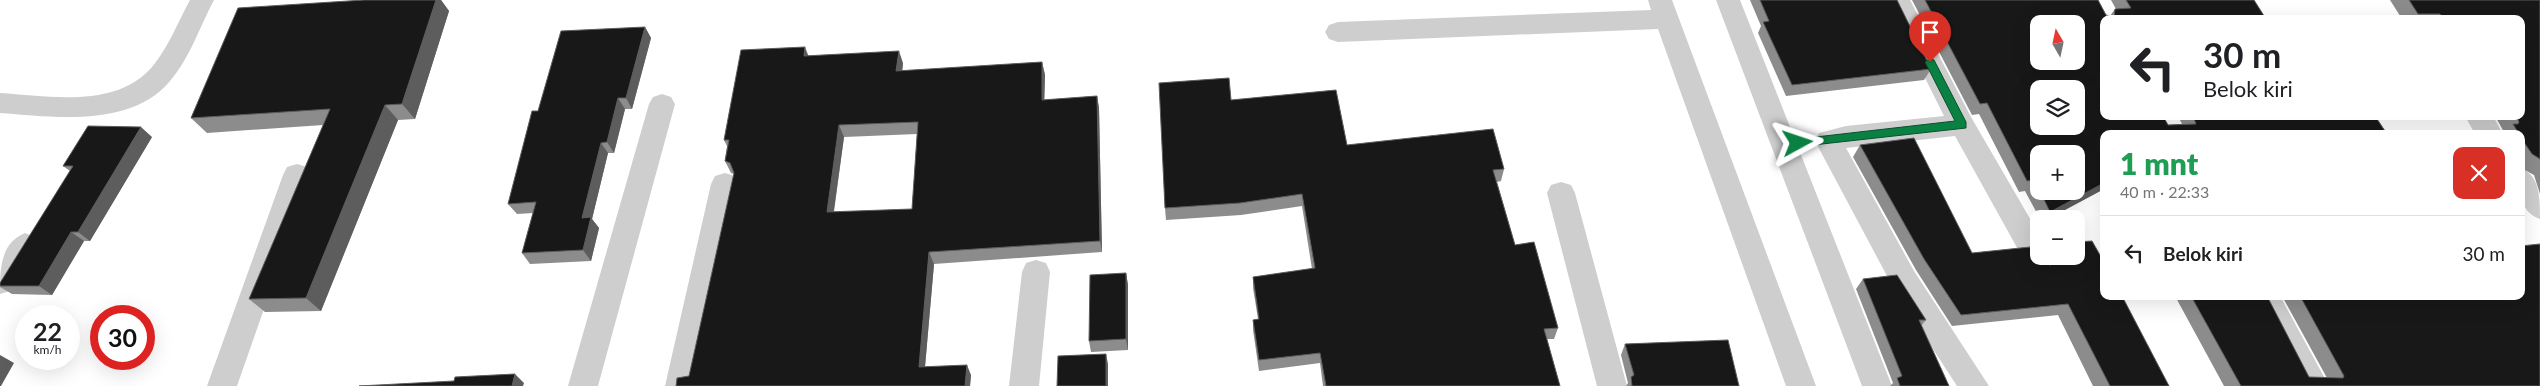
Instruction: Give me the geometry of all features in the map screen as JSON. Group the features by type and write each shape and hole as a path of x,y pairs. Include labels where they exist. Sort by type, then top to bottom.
{"street":[{"path":"0,103 74,107 111,103 144,89 160,74 202,0"},
{"path":"1728,0 1877,386"},
{"path":"1898,0 1962,125 2030,244"},
{"path":"1338,32 1663,9 1801,386"},
{"path":"583,386 662,104"},
{"path":"1784,144 1828,141 1846,137 1962,125"},
{"path":"1828,141 1904,280 1974,386"},
{"path":"222,386 297,174"},
{"path":"680,386 725,184"},
{"path":"2525,185 2540,207"},
{"path":"1561,192 1612,386"},
{"path":"0,282 25,246"},
{"path":"1024,386 1036,272"},
{"path":"2266,300 2314,386"}],"building":[{"path":"364,0 436,0 402,104 385,105 306,298 249,299 330,109 191,118 238,8"},
{"path":"1760,0 1897,0 1931,69 1792,85 1763,22 1769,21"},
{"path":"1925,0 2098,0 2106,15 2100,15 2100,120 2165,120 2168,125 2196,124 2194,120 2378,120 2384,130 2100,130 2100,185 2085,193 2085,145 2030,145 2030,181 2027,181 1987,103 1980,104"},
{"path":"2126,0 2254,0 2263,15 2114,15 2115,9 2131,8"},
{"path":"2409,0 2540,0 2540,159 2532,154 2525,144 2525,130 2517,130 2513,124 2518,124 2518,120 2525,120 2525,15 2418,14"},
{"path":"645,27 626,98 618,98 607,142 601,143 582,218 591,217 583,250 522,253 536,202 508,204 532,111 538,111 561,31"},
{"path":"805,47 804,56 899,51 896,71 1042,62 1042,100 1097,96 1100,241 929,252 919,367 967,365 965,386 676,386 677,378 689,376 734,173 730,163 725,161 729,140 724,140 741,50","holes":["918,122 912,209 827,212 839,125"]},
{"path":"1229,78 1231,100 1336,90 1347,145 1493,129 1504,169 1493,170 1515,245 1534,242 1558,328 1544,329 1560,386 1326,386 1320,353 1259,360 1253,320 1259,319 1253,277 1315,268 1302,194 1240,203 1165,208 1159,83"},
{"path":"88,126 141,127 78,232 71,232 39,286 0,286 0,283 73,166 63,166"},
{"path":"1914,138 1972,253 2030,247 2030,265 2085,265 2085,241 2092,241 2100,255 2100,300 2124,300 2169,386 2110,386 2068,304 1961,315 1924,259 1860,145"},
{"path":"2044,200 2072,200 2054,210 2049,210"},
{"path":"2540,244 2540,386 2241,386 2193,300 2269,300 2309,377 2343,378 2344,376 2302,300 2525,300 2525,246"},
{"path":"1126,273 1126,339 1089,341 1090,275"},
{"path":"1897,275 1926,320 1919,320 1949,386 1900,386 1897,378 1902,376 1863,279"},
{"path":"1728,340 1739,386 1632,386 1631,377 1634,375 1625,344"},
{"path":"1106,354 1106,386 1057,386 1058,356"},
{"path":"515,374 512,386 359,386 454,381 455,377"}],"route":[{"path":"1798,143 1962,125 1930,62"}]}
